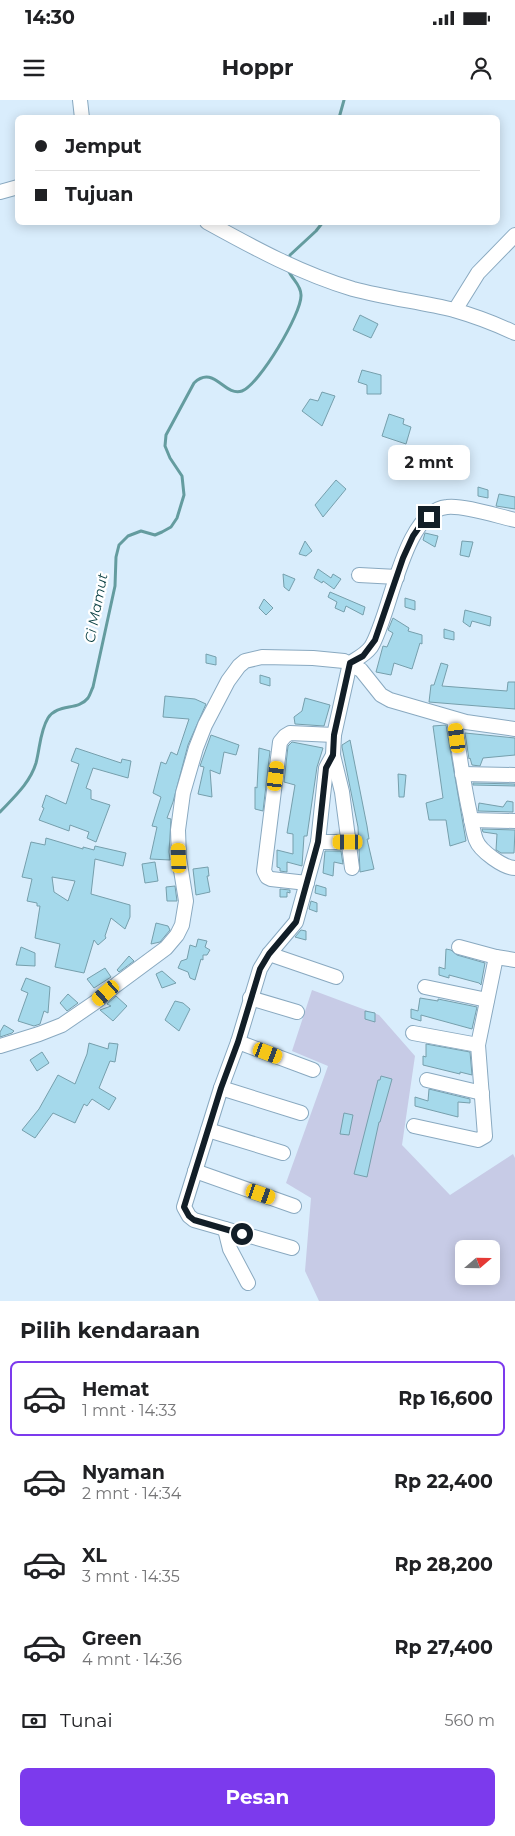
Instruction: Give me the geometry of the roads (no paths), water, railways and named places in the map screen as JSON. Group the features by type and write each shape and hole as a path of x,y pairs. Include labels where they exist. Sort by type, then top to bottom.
{"street":[{"path":"80,100 82,115"},
{"path":"0,192 15,188"},
{"path":"213,225 319,278 403,301 455,310 515,334"},
{"path":"455,310 478,273 515,235"},
{"path":"352,868 342,792 333,755 334,735 350,663 363,656 375,640 403,558 413,536 422,523 437,510 446,507 462,508 515,520"},
{"path":"359,575 397,578"},
{"path":"0,1046 62,1025 97,1001 166,948 177,936 185,913 186,901 179,858 178,830 183,793 205,725 228,681 245,661 271,657 313,658 350,663 365,674 378,692 388,700 454,719 515,729"},
{"path":"454,719 462,774 475,840 479,846 505,867 515,868"},
{"path":"307,883 271,879 267,877 264,871 280,742 290,733 334,735"},
{"path":"292,1248 194,1220 185,1211 184,1207 260,969 269,954 296,922 318,842 326,768 333,755"},
{"path":"462,774 515,775"},
{"path":"471,820 515,821"},
{"path":"318,842 348,842"},
{"path":"459,947 515,960"},
{"path":"269,954 336,977"},
{"path":"414,1126 481,1139 485,1136 478,1045 496,957"},
{"path":"425,987 487,1000"},
{"path":"250,998 297,1012"},
{"path":"413,1033 478,1045"},
{"path":"238,1042 313,1070"},
{"path":"427,1080 482,1093"},
{"path":"221,1088 301,1113"},
{"path":"208,1130 283,1153"},
{"path":"195,1171 294,1206"},
{"path":"225,1229 230,1250 248,1283"}],"waterway":[{"name":"Ci Mamut","path":"340,115 344,100"},
{"name":"Ci Mamut","path":"289,261 290,255 321,225"},
{"name":"Ci Mamut","path":"0,812 30,777 36,763 43,728 48,718 57,710 84,702 90,694 115,586 116,557 119,545 128,536 141,531 155,535 162,532 171,527 177,518 184,495 182,476 170,458 165,446 166,435 194,383 201,378 213,379 236,392 242,391 259,376 287,332 299,304 301,291 288,269"}]}
